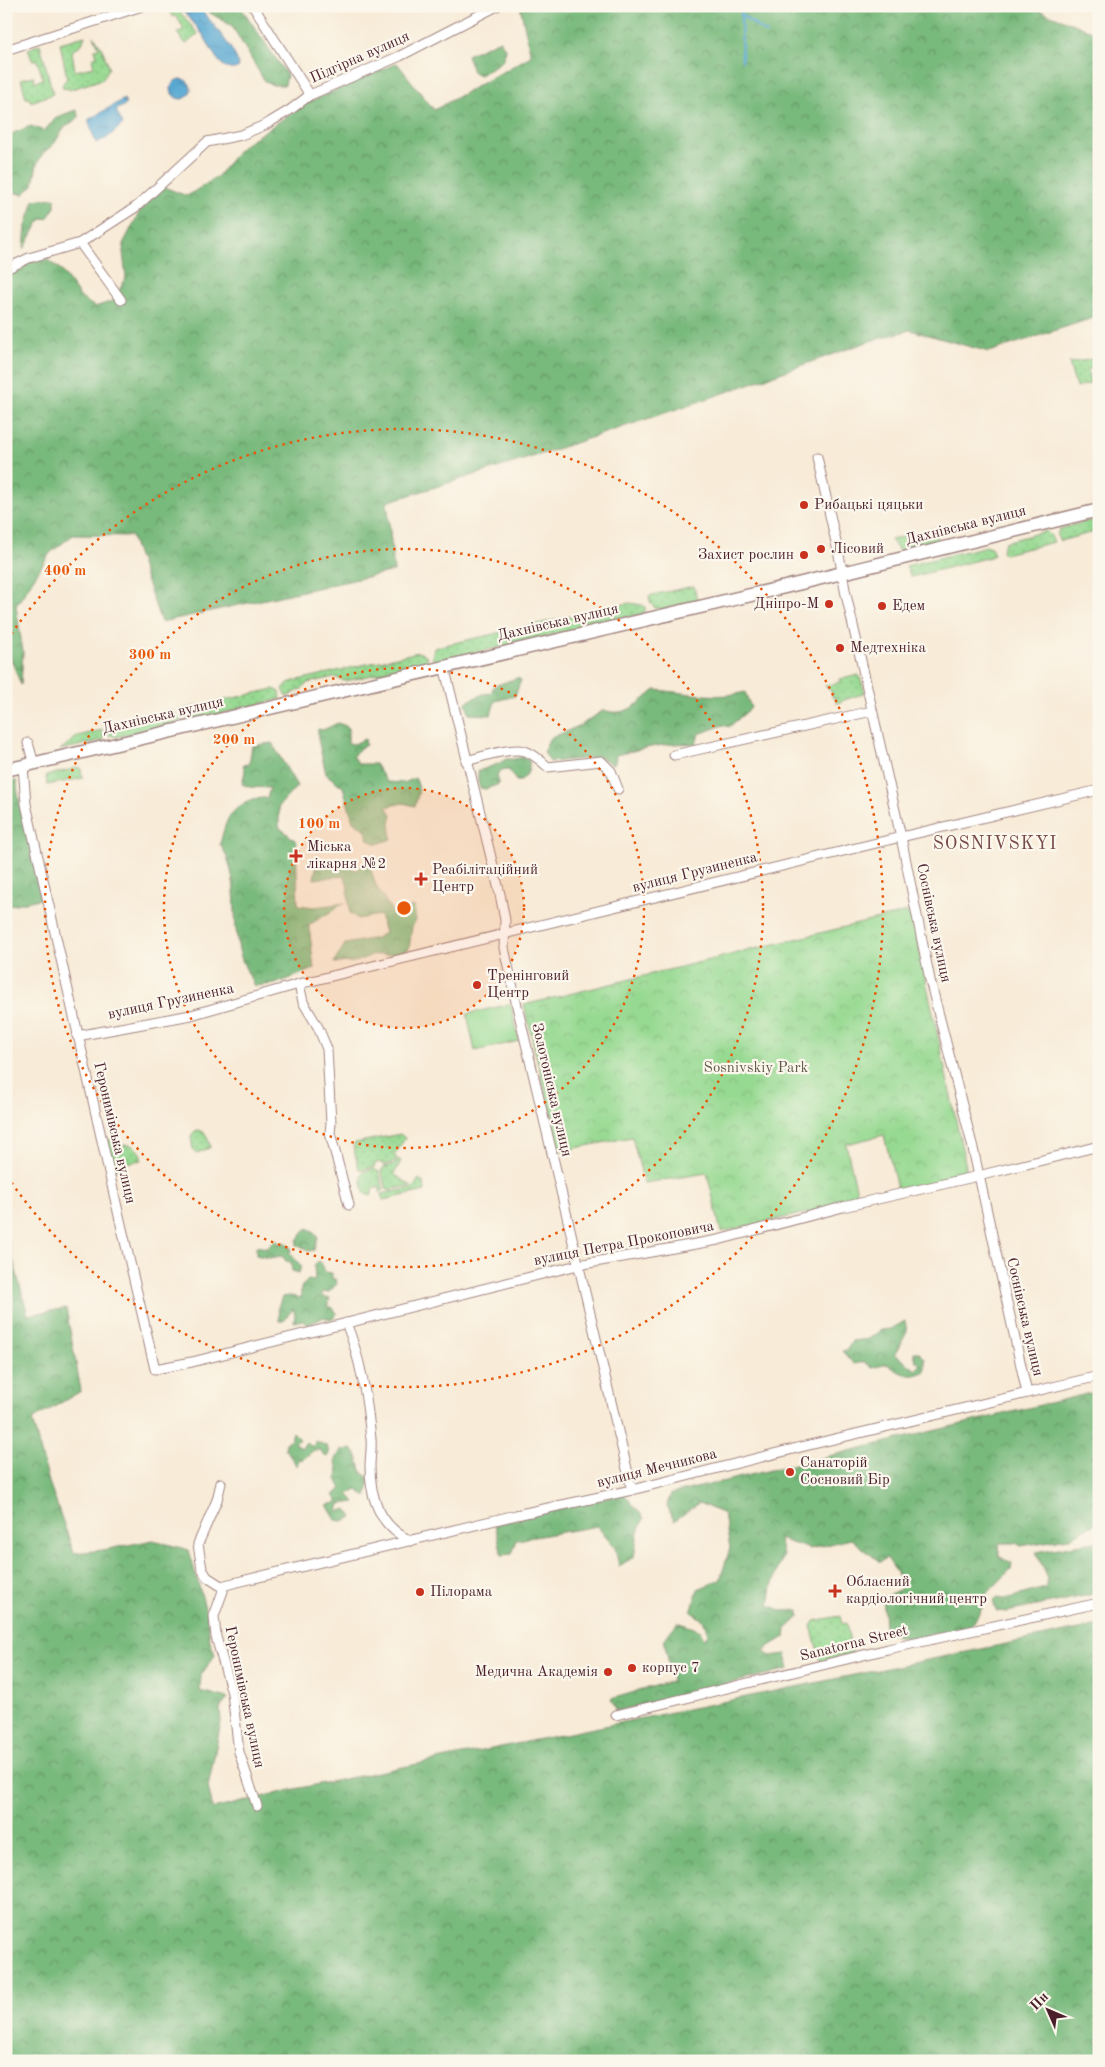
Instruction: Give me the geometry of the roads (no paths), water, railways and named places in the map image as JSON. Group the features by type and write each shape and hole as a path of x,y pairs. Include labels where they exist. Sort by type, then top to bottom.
{"main road":[{"name":"Дахнівська вулиця","path":"6,770 843,574 1099,510"}],"street":[{"path":"6,50 142,6"},
{"path":"253,6 310,94"},
{"name":"Підгірна вулиця","path":"6,269 29,258 80,243 136,206 207,142 241,136 290,110 310,94 400,56 498,6"},
{"path":"80,243 121,300"},
{"name":"Соснівська вулиця","path":"817,457 901,837 930,980 978,1176 1027,1393"},
{"name":"Золотоніська вулиця","path":"444,666 500,894 505,920 506,957 632,1490"},
{"path":"674,755 872,711"},
{"name":"Геронимівська вулиця","path":"28,743 26,804 155,1369"},
{"path":"466,760 514,750 526,751 548,767 601,762 611,771 618,789"},
{"name":"вулиця Грузиненка","path":"78,1036 191,1015 299,984 1099,790"},
{"path":"299,984 303,1002 318,1026 327,1049 332,1123 330,1133 349,1205"},
{"name":"вулиця Петра Прокоповича","path":"155,1369 192,1362 346,1322 578,1266 718,1240 843,1207 1099,1146"},
{"path":"346,1322 358,1355 371,1441 370,1472 376,1504 380,1516 386,1523 400,1536 411,1542"},
{"name":"вулиця Мечникова","path":"221,1586 411,1542 516,1515 632,1490 1099,1376"},
{"path":"221,1483 217,1500 198,1544 202,1569 207,1577 221,1586"},
{"name":"Геронимівська вулиця","path":"221,1586 223,1591 214,1616 216,1637 232,1693 239,1752 257,1806"},
{"name":"Sanatorna Street","path":"616,1715 897,1647 1099,1603"}],"water":[{"path":"177,6 198,6 228,44 234,53 239,67 227,68 222,64 200,31"},
{"path":"181,79 188,82 191,89 188,96 181,99 174,96 171,89 174,82"},
{"path":"124,99 126,105 117,109 123,124 107,138 96,143 88,120"}],"waterway":[{"path":"741,6 742,61"},
{"path":"741,15 766,33"}],"place":[{"name":"Рибацькі цяцьки","path":"804,505"},
{"name":"Лісовий","path":"821,549"},
{"name":"Захист рослин","path":"804,555"},
{"name":"Дніпро-М","path":"829,604"},
{"name":"Едем","path":"882,606"},
{"name":"Медтехніка","path":"840,648"},
{"name":"Міська лікарня №2","path":"296,856"},
{"name":"Реабілітаційний Центр","path":"421,879"},
{"name":"Тренінговий Центр","path":"477,985"},
{"name":"Санаторій Сосновий Бір","path":"790,1472"},
{"name":"Обласний кардіологічний центр","path":"835,1591"},
{"name":"Пілорама","path":"420,1592"},
{"name":"корпус 7","path":"632,1668"},
{"name":"Медична Академія","path":"608,1672"}],"district":[{"name":"SOSNIVSKYI","path":"995,844"}],"park label":[{"name":"Sosnivskiy Park","path":"756,1068"}]}
